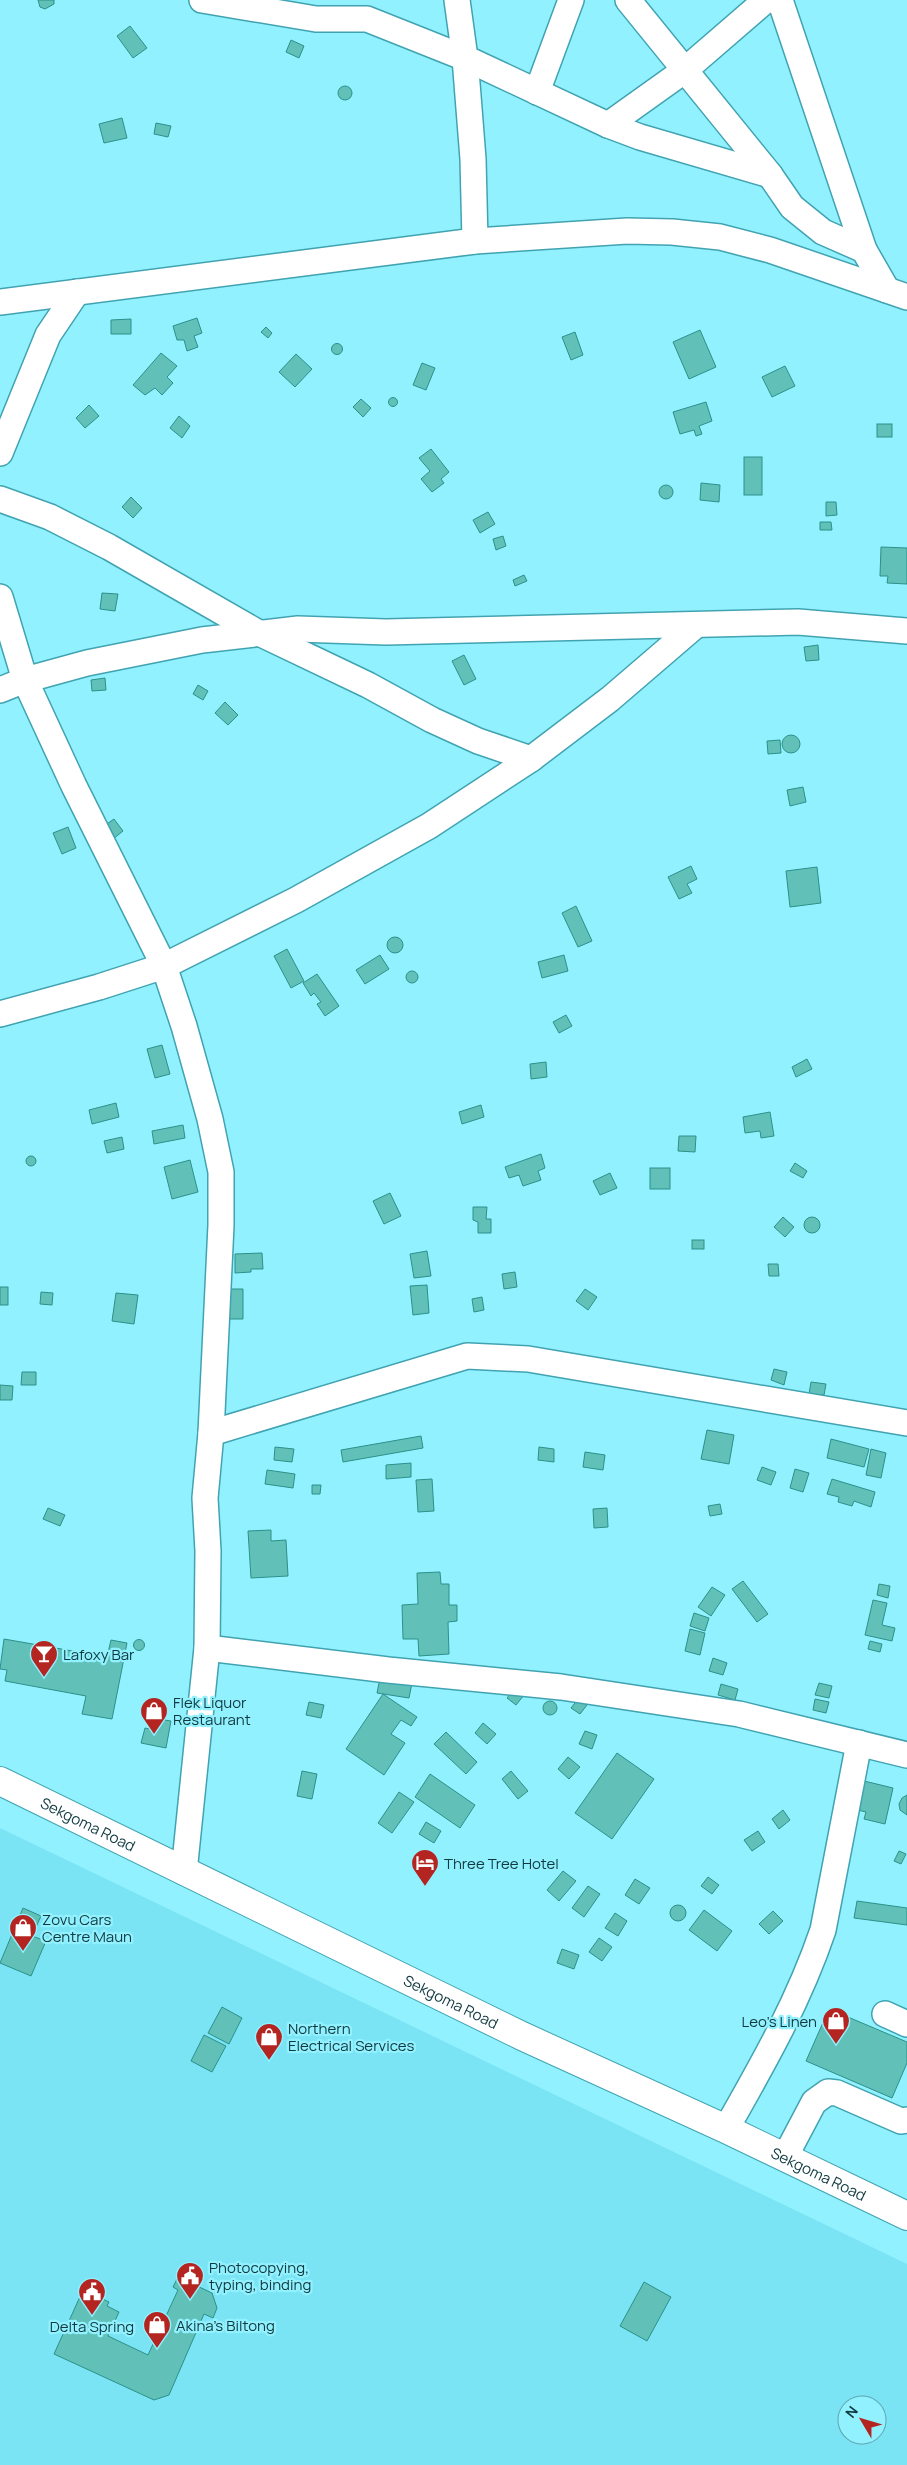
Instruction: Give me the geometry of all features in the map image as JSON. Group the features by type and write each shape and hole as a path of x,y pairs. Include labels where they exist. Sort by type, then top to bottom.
{"highway":[{"name":"Sekgoma Road","path":"0,1781 522,2036 726,2129 907,2216"}],"street":[{"path":"202,0 316,19 367,19"},
{"path":"327,0 367,19 465,58 608,125 640,137 770,174"},
{"path":"457,0 465,58 473,159 475,241"},
{"path":"537,92 571,0"},
{"path":"628,0 770,174 792,207 804,219 823,232 864,250"},
{"path":"608,125 685,70 766,0"},
{"path":"780,0 864,250 897,293"},
{"path":"0,302 475,241 627,231 672,232 720,238 770,250 897,293"},
{"path":"0,453 48,335 77,292"},
{"path":"0,499 50,517 109,547 257,632 368,685 440,724 478,741 531,759"},
{"path":"0,597 25,680 74,786 164,966 184,1026 210,1120 221,1172 221,1225 206,1498 208,1551 207,1648 184,1872"},
{"path":"0,690 25,680 86,663 202,640 257,632 298,629 386,632 798,622 907,631"},
{"path":"0,1014 99,987 164,966 296,900 428,826 531,759 610,699 695,626"},
{"path":"211,1433 467,1356 528,1359 872,1419 907,1423"},
{"path":"207,1648 561,1687 739,1714 907,1755"},
{"path":"726,2129 775,2042 801,1989 820,1939 859,1743"},
{"path":"785,2157 814,2102 828,2092 837,2093 894,2119 907,2120"}],"shaded area":[{"path":"0,1828 907,2264 907,2465 0,2465"}],"building":[{"path":"38,0 54,0 54,4 45,9 40,7"},
{"path":"130,26 147,48 133,58 117,36"},
{"path":"291,40 304,46 299,58 286,52"},
{"path":"342,86 348,86 352,93 348,100 342,100 338,96 338,90"},
{"path":"122,118 127,138 104,143 99,124"},
{"path":"156,123 171,126 168,137 154,134"},
{"path":"197,318 202,333 194,336 198,347 187,351 184,340 177,340 173,326"},
{"path":"131,319 131,334 111,334 111,320"},
{"path":"266,327 272,333 268,338 261,332"},
{"path":"700,330 716,367 689,379 673,342"},
{"path":"575,332 583,355 571,360 562,337"},
{"path":"337,343 343,349 337,355 331,349"},
{"path":"161,353 177,366 167,377 173,383 162,395 155,388 145,395 133,385"},
{"path":"296,354 312,369 295,387 279,372"},
{"path":"422,363 435,368 426,390 413,385"},
{"path":"785,366 795,386 772,397 762,377"},
{"path":"393,397 398,402 393,407 388,402"},
{"path":"361,399 371,408 363,417 353,407"},
{"path":"706,402 712,421 699,426 702,434 696,436 694,430 680,434 673,412"},
{"path":"89,405 99,416 85,428 76,418"},
{"path":"179,416 190,426 182,438 170,428"},
{"path":"877,424 892,424 892,437 877,437"},
{"path":"431,449 449,472 441,479 444,483 432,492 421,479 430,471 419,458"},
{"path":"744,457 762,457 762,495 744,495"},
{"path":"701,483 720,485 719,502 700,500"},
{"path":"666,485 671,487 673,492 671,497 666,499 661,497 659,492 661,487"},
{"path":"131,497 142,508 133,518 122,507"},
{"path":"826,502 836,502 837,515 826,516"},
{"path":"488,512 495,524 480,533 473,520"},
{"path":"820,522 831,522 832,530 820,530"},
{"path":"503,536 506,546 496,550 493,539"},
{"path":"881,547 907,548 907,584 887,583 888,576 880,576"},
{"path":"524,575 527,581 515,586 513,580"},
{"path":"102,593 118,594 115,611 100,609"},
{"path":"818,645 819,660 806,661 804,647"},
{"path":"464,655 476,679 464,685 452,661"},
{"path":"105,678 106,690 92,691 91,680"},
{"path":"198,685 208,691 203,700 193,694"},
{"path":"225,702 238,715 228,725 215,713"},
{"path":"791,735 797,738 800,744 797,750 791,753 785,750 782,744 785,738"},
{"path":"780,740 781,753 768,754 767,741"},
{"path":"803,787 806,802 790,806 787,790"},
{"path":"114,819 123,831 113,839 104,826"},
{"path":"68,827 76,848 62,854 53,833"},
{"path":"691,866 697,879 687,884 692,893 679,899 668,877"},
{"path":"817,867 821,903 790,907 786,871"},
{"path":"576,906 592,941 578,947 562,913"},
{"path":"395,937 401,939 403,945 401,951 395,953 389,951 387,945 389,939"},
{"path":"287,949 304,981 291,988 274,956"},
{"path":"380,955 389,969 365,984 356,970"},
{"path":"564,955 568,971 542,978 538,962"},
{"path":"410,971 414,971 418,977 414,983 410,983 406,979 406,975"},
{"path":"317,974 339,1006 325,1016 317,1004 321,1002 314,993 311,996 303,983"},
{"path":"566,1015 572,1026 559,1033 553,1022"},
{"path":"162,1045 170,1074 155,1078 147,1049"},
{"path":"807,1059 812,1069 796,1077 792,1067"},
{"path":"546,1062 547,1077 531,1079 530,1064"},
{"path":"116,1103 119,1117 92,1124 89,1110"},
{"path":"481,1105 484,1117 462,1124 459,1112"},
{"path":"770,1112 774,1136 761,1138 760,1131 745,1133 743,1117"},
{"path":"183,1125 185,1138 154,1144 152,1131"},
{"path":"679,1136 696,1136 695,1152 678,1151"},
{"path":"122,1137 124,1149 107,1153 104,1141"},
{"path":"541,1154 545,1168 538,1171 541,1180 523,1186 519,1175 509,1178 505,1167"},
{"path":"31,1156 36,1161 31,1166 26,1161"},
{"path":"190,1160 198,1192 172,1199 164,1167"},
{"path":"795,1163 807,1171 803,1178 790,1171"},
{"path":"650,1168 670,1168 670,1189 650,1189"},
{"path":"610,1173 617,1188 600,1195 593,1181"},
{"path":"390,1193 401,1216 384,1224 373,1201"},
{"path":"473,1207 487,1207 486,1219 491,1219 491,1233 478,1233 478,1222 473,1220"},
{"path":"783,1217 794,1227 785,1237 774,1227"},
{"path":"809,1217 815,1217 820,1222 818,1231 809,1233 804,1228 804,1222"},
{"path":"692,1240 704,1240 704,1249 692,1249"},
{"path":"427,1251 431,1276 414,1278 410,1254"},
{"path":"262,1253 263,1269 251,1269 251,1272 235,1273 235,1254"},
{"path":"768,1264 778,1264 779,1276 769,1276"},
{"path":"515,1272 517,1287 504,1289 502,1274"},
{"path":"427,1285 429,1313 413,1315 410,1286"},
{"path":"0,1287 8,1287 8,1305 0,1305"},
{"path":"229,1289 243,1289 243,1319 228,1319"},
{"path":"585,1289 597,1297 588,1310 576,1301"},
{"path":"41,1292 53,1293 52,1305 40,1304"},
{"path":"116,1293 138,1295 134,1324 112,1321"},
{"path":"482,1297 484,1310 474,1312 472,1299"},
{"path":"774,1369 787,1372 784,1385 771,1380"},
{"path":"22,1372 36,1372 36,1385 21,1385"},
{"path":"811,1382 826,1384 824,1395 809,1394"},
{"path":"0,1385 13,1386 12,1400 0,1400"},
{"path":"707,1430 734,1435 729,1464 701,1459"},
{"path":"421,1436 423,1448 343,1462 341,1450"},
{"path":"831,1439 869,1449 864,1467 827,1458"},
{"path":"275,1447 294,1449 292,1462 274,1460"},
{"path":"539,1447 554,1449 554,1462 538,1460"},
{"path":"871,1449 886,1453 881,1478 866,1475"},
{"path":"585,1452 605,1455 603,1470 583,1467"},
{"path":"411,1463 411,1477 386,1479 386,1465"},
{"path":"762,1467 776,1472 771,1485 757,1480"},
{"path":"795,1469 809,1473 803,1492 790,1488"},
{"path":"267,1470 295,1474 293,1488 265,1484"},
{"path":"432,1479 434,1511 418,1512 416,1480"},
{"path":"832,1479 875,1492 871,1507 854,1501 852,1506 838,1502 839,1497 827,1494"},
{"path":"312,1485 321,1485 320,1494 312,1494"},
{"path":"720,1504 722,1514 710,1516 708,1506"},
{"path":"48,1508 65,1515 60,1526 43,1519"},
{"path":"607,1508 608,1527 594,1528 593,1509"},
{"path":"271,1530 271,1541 286,1540 288,1576 251,1578 248,1531"},
{"path":"440,1572 441,1584 449,1584 449,1605 457,1605 457,1621 448,1622 449,1654 419,1656 418,1639 403,1639 402,1605 418,1604 417,1573"},
{"path":"743,1581 768,1614 757,1622 732,1589"},
{"path":"879,1584 890,1586 888,1598 877,1595"},
{"path":"712,1587 725,1595 711,1616 698,1607"},
{"path":"873,1600 887,1603 882,1625 895,1628 892,1641 865,1635"},
{"path":"694,1613 709,1618 705,1631 690,1626"},
{"path":"690,1629 705,1633 700,1655 685,1651"},
{"path":"4,1639 107,1657 111,1640 127,1643 112,1719 82,1714 86,1696 5,1681 7,1670 0,1669"},
{"path":"137,1640 141,1640 144,1645 143,1649 137,1650 134,1647 134,1643"},
{"path":"870,1641 882,1644 880,1652 868,1649"},
{"path":"713,1658 727,1663 723,1675 709,1671"},
{"path":"380,1678 412,1683 409,1698 377,1693"},
{"path":"819,1683 832,1686 829,1698 815,1695"},
{"path":"721,1684 738,1689 735,1700 718,1695"},
{"path":"515,1688 524,1695 516,1705 507,1698"},
{"path":"383,1694 417,1717 411,1726 401,1720 391,1734 405,1743 384,1775 346,1749"},
{"path":"578,1699 587,1705 580,1714 571,1708"},
{"path":"815,1699 829,1702 826,1713 813,1710"},
{"path":"550,1701 555,1703 557,1708 555,1713 550,1715 545,1713 543,1708 545,1703"},
{"path":"309,1702 324,1705 321,1718 306,1715"},
{"path":"152,1718 171,1721 166,1748 141,1743 145,1728 150,1729"},
{"path":"483,1723 496,1734 487,1744 475,1733"},
{"path":"585,1731 597,1735 592,1749 579,1744"},
{"path":"446,1732 477,1762 466,1774 434,1744"},
{"path":"617,1753 654,1779 612,1839 575,1813"},
{"path":"568,1757 580,1767 569,1779 558,1769"},
{"path":"302,1771 317,1774 312,1799 297,1796"},
{"path":"511,1771 528,1791 518,1799 502,1779"},
{"path":"430,1774 475,1805 460,1828 415,1797"},
{"path":"860,1780 893,1788 885,1824 864,1819 866,1812 853,1809"},
{"path":"399,1792 414,1802 392,1833 378,1823"},
{"path":"907,1795 907,1815 900,1810 899,1804 902,1798"},
{"path":"783,1810 790,1820 779,1829 772,1819"},
{"path":"426,1822 441,1831 434,1843 419,1834"},
{"path":"758,1831 765,1842 752,1851 744,1840"},
{"path":"899,1851 906,1854 901,1864 894,1861"},
{"path":"563,1871 576,1881 559,1901 547,1890"},
{"path":"708,1877 719,1885 712,1894 701,1886"},
{"path":"635,1879 650,1888 639,1904 625,1895"},
{"path":"588,1886 600,1894 584,1917 572,1908"},
{"path":"857,1901 907,1908 907,1925 854,1918"},
{"path":"675,1905 681,1905 686,1910 684,1919 675,1921 670,1916 670,1910"},
{"name":"Zovu Cars Centre Maun","path":"23,1908 41,1916 32,1936 46,1941 31,1976 0,1963"},
{"path":"704,1910 732,1931 717,1951 689,1930"},
{"path":"773,1911 783,1921 769,1934 759,1924"},
{"path":"615,1913 627,1921 618,1936 605,1928"},
{"path":"599,1938 612,1947 602,1961 589,1952"},
{"path":"562,1949 579,1955 574,1969 557,1963"},
{"path":"222,2007 242,2018 229,2044 208,2033"},
{"path":"829,2009 907,2042 907,2063 892,2098 806,2061"},
{"path":"204,2035 226,2046 212,2072 191,2061"},
{"path":"178,2277 212,2293 217,2308 213,2318 204,2314 169,2395 154,2400 54,2354 83,2290 109,2302 107,2306 119,2312 108,2336 148,2355 178,2290 173,2287"},
{"path":"644,2282 671,2297 647,2341 620,2326"}],"place":[{"name":"Lafoxy Bar","path":"44,1678"},
{"name":"Flek Liquor Restaurant","path":"154,1735"},
{"name":"Three Tree Hotel","path":"425,1887"},
{"name":"Zovu Cars Centre Maun","path":"23,1952"},
{"name":"Leo's Linen","path":"836,2045"},
{"name":"Northern Electrical Services","path":"269,2061"},
{"name":"Photocopying, typing, binding","path":"190,2300"},
{"name":"Delta Spring","path":"92,2316"},
{"name":"Akina's Biltong","path":"157,2349"}]}
